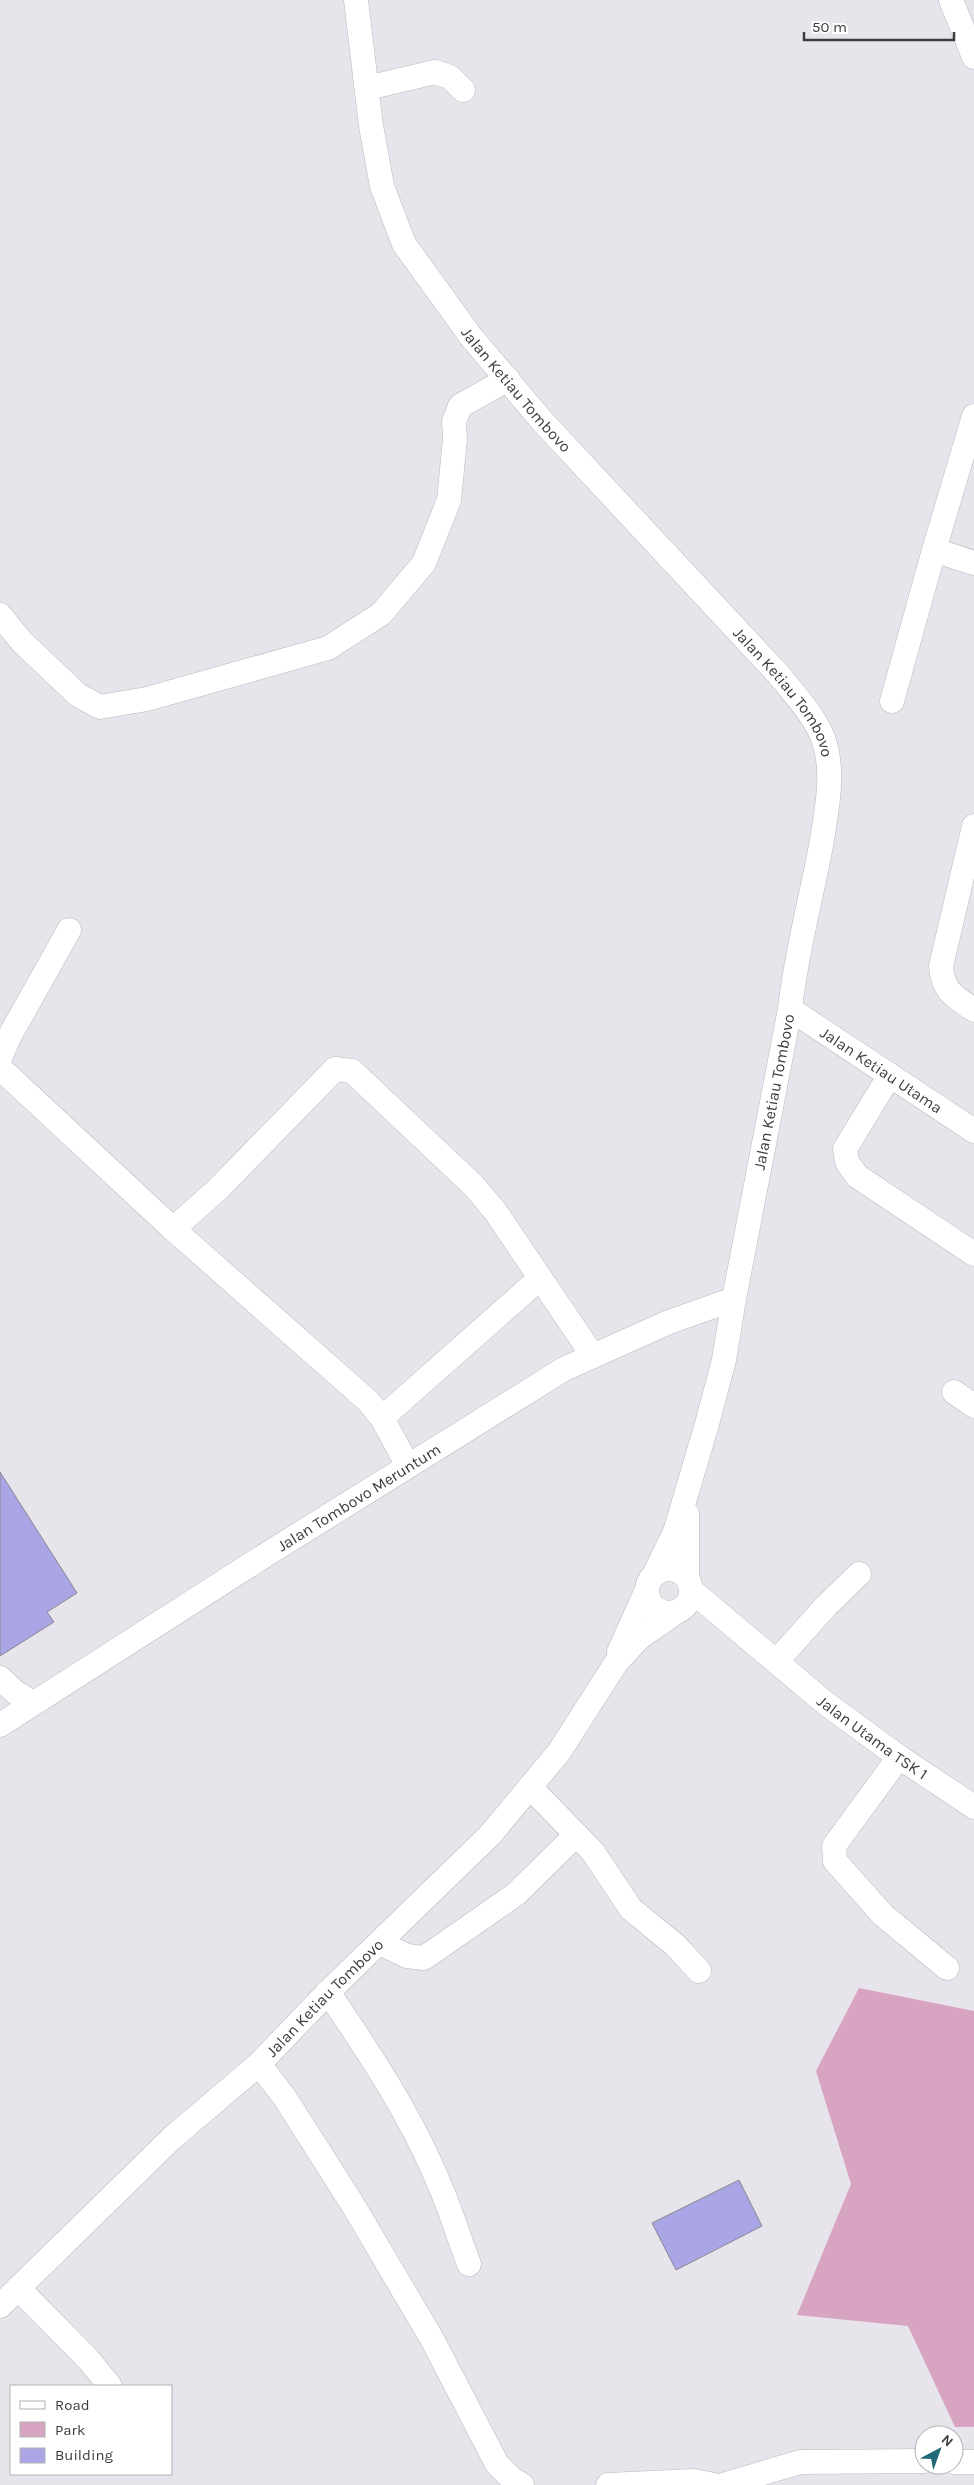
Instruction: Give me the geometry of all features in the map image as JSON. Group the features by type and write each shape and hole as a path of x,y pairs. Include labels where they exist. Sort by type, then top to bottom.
{"street":[{"name":"Jalan Ketiau Tombovo","path":"356,0 382,186 404,244 472,338 543,422 779,675 806,709 822,738 830,770 828,803 793,982 790,1009 724,1360 675,1532 621,1644 616,1663"},
{"path":"951,0 974,57"},
{"path":"367,88 435,72 450,77 462,90"},
{"path":"0,615 22,642 78,695 100,707 147,698 328,648 381,614 424,563 449,500 455,439 454,422 460,406 508,379"},
{"path":"892,702 934,550 974,416"},
{"path":"934,550 974,563"},
{"path":"974,826 941,966 942,980 949,992 974,1010"},
{"path":"0,1058 8,1039 69,930"},
{"name":"Jalan Ketiau Utama","path":"790,1009 974,1131"},
{"path":"0,1068 173,1229 368,1401 382,1418 408,1466"},
{"path":"173,1229 218,1189 335,1069 352,1071 366,1082 473,1185 514,1237 539,1279 593,1356"},
{"path":"890,1075 846,1149 847,1162 857,1176 974,1254"},
{"path":"382,1418 539,1279"},
{"name":"Jalan Tombovo Meruntum","path":"0,1726 33,1703 564,1369 669,1322 734,1299"},
{"path":"954,1392 974,1406"},
{"name":"Jalan Ketiau Tombovo","path":"685,1500 688,1525 689,1583"},
{"path":"675,1569 753,1644 717,1625 677,1612 668,1613 656,1609 648,1598 651,1582 661,1570 675,1569"},
{"path":"776,1662 826,1606 859,1574"},
{"path":"677,1612 688,1602 689,1583"},
{"name":"Jalan Ketiau Tombovo","path":"0,2306 172,2138 259,2064 328,1992 490,1835 559,1752 616,1663 639,1638 677,1612"},
{"name":"Jalan Utama TSK 1","path":"753,1644 898,1758 974,1807"},
{"path":"0,1678 15,1692 33,1703"},
{"path":"898,1758 834,1846 835,1861 883,1915 948,1968"},
{"path":"531,1788 593,1852 631,1908 675,1945 699,1971"},
{"path":"380,1943 407,1956 424,1958 516,1894 576,1834"},
{"path":"328,1992 371,2055 407,2119 440,2185 469,2264"},
{"path":"259,2064 285,2098 353,2205 432,2339 497,2464 512,2479 522,2485"},
{"path":"18,2288 88,2359 109,2385"},
{"path":"723,2485 800,2462 914,2461"},
{"path":"608,2485 694,2480 714,2485"}],"green space":[{"path":"859,1988 974,2011 974,2427 954,2425 908,2326 797,2315 851,2184 816,2071"}],"building":[{"path":"0,1472 77,1593 47,1612 54,1622 0,1656"},
{"path":"739,2180 762,2226 676,2270 652,2223"}]}
